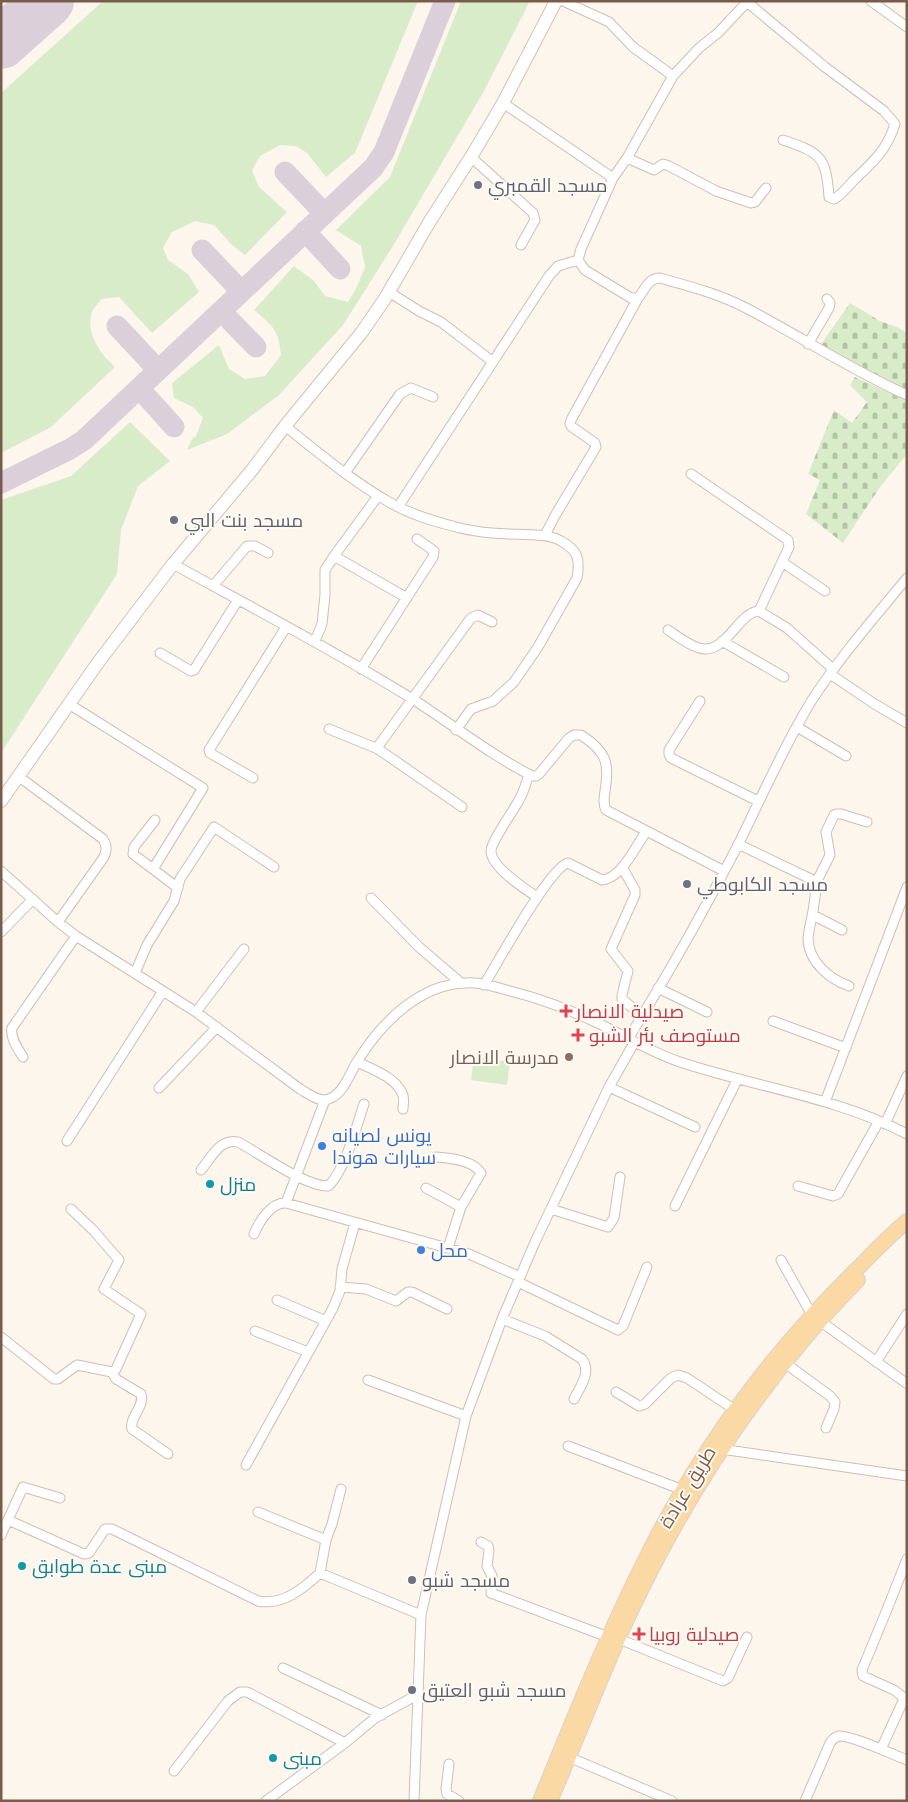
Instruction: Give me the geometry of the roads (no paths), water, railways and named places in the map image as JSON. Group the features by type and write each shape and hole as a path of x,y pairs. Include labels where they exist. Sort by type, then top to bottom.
{"main road":[{"path":"1,801 97,664 173,564 252,470 285,426 362,332 389,292 503,103 556,1"},
{"name":"طريق عرادة","path":"613,1638 692,1496 722,1449 816,1318 848,1278 907,1221"},
{"name":"طريق عرادة","path":"540,1801 564,1755 649,1551 683,1490 735,1410 766,1370 816,1318 907,1232"},
{"name":"طريق عرادة","path":"550,1801 564,1755"}],"street":[{"path":"563,1 608,22 633,47 673,76"},
{"path":"871,1 907,27"},
{"path":"578,260 581,249 613,178 627,158 673,76 747,2 825,67 884,111 895,124 892,136 872,164 834,199 829,197 825,169 818,156 810,150 783,140"},
{"path":"503,103 613,178"},
{"path":"471,157 533,213 535,220 521,244"},
{"path":"627,158 654,170 663,164 669,166 716,191 751,203 755,202 766,188"},
{"path":"578,260 585,270 613,288 631,298 638,298"},
{"path":"398,507 549,276 558,266 578,260"},
{"path":"545,535 596,447 595,443 572,428 571,420 638,298 650,281 655,278 708,292 745,308 848,366 907,395"},
{"path":"389,292 441,322 493,362"},
{"path":"808,344 829,308 830,303 828,299"},
{"path":"345,473 400,394 411,388 433,397"},
{"path":"285,426 345,473 378,496 398,507 462,529 493,533 545,535 560,540 576,552 579,566 577,578 538,648 514,682 493,701 471,709 456,730"},
{"path":"692,474 786,538 788,546 759,611"},
{"path":"314,642 322,624 325,595 324,570 378,496"},
{"path":"361,669 423,574 434,553 417,539"},
{"path":"213,586 247,546 255,546 268,553"},
{"path":"334,556 407,598"},
{"path":"782,562 825,591"},
{"path":"173,564 412,699 496,756 529,774 536,776 569,738 581,734 602,754 607,763 604,808 646,832 724,871"},
{"path":"414,1801 421,1615 466,1416 502,1319 642,1016 724,871 758,800 797,727 832,672 907,578"},
{"path":"160,653 194,670 238,600"},
{"path":"668,630 698,648 710,648 722,641 751,613 759,611 787,628 832,672 872,703 907,723"},
{"path":"378,749 379,745 471,618 478,615 492,622"},
{"path":"253,778 210,753 210,750 286,627"},
{"path":"722,641 784,677"},
{"path":"700,701 669,750 669,754 672,758 758,800"},
{"path":"69,704 203,788 153,870"},
{"path":"797,727 846,756"},
{"path":"329,729 378,749 462,807"},
{"path":"529,774 520,799 494,843 491,852 494,860 504,871 537,897"},
{"path":"18,776 103,839 106,846 107,851 104,857 58,922"},
{"path":"849,986 822,969 810,952 808,936 813,915 816,882 830,855 826,832 834,816 842,814 867,822"},
{"path":"155,820 133,850 133,854 178,888"},
{"path":"135,973 148,945 174,901 180,879 214,827 274,867"},
{"path":"484,985 537,897 563,864 568,864 602,880 614,877 646,832"},
{"path":"738,844 816,882"},
{"path":"622,867 635,890 635,895 611,949 628,971 622,999 642,1016"},
{"path":"1,872 76,936 196,1012 300,1089 318,1099 332,1098 339,1092 377,1033 408,1005 439,987 461,983 484,985 546,1001 680,1062 737,1080 825,1102 907,1134"},
{"path":"825,1102 904,904 907,886"},
{"path":"371,898 419,947 461,983"},
{"path":"1,932 33,899"},
{"path":"813,915 842,930"},
{"path":"23,1057 12,1038 12,1028 76,936"},
{"path":"196,1012 244,949"},
{"path":"658,988 706,1012"},
{"path":"67,1141 164,991"},
{"path":"773,1022 846,1048"},
{"path":"159,1088 217,1027"},
{"path":"357,1062 380,1073 396,1085 404,1099 403,1109"},
{"path":"798,1186 836,1196 882,1123 907,1076"},
{"path":"675,1206 737,1080"},
{"path":"609,1087 695,1127"},
{"path":"286,1204 325,1100"},
{"path":"201,1170 222,1145 232,1141 238,1142 296,1175 322,1186 328,1186 334,1181 351,1143 364,1104"},
{"path":"436,1157 457,1160 480,1171 480,1176 462,1207 448,1248"},
{"path":"552,1209 608,1227 614,1218 620,1177"},
{"path":"426,1188 462,1207"},
{"path":"254,1234 262,1218 280,1203 286,1204 469,1254 618,1330 623,1326 647,1267"},
{"path":"71,1209 94,1231 119,1260 104,1290 141,1314 116,1369 112,1372"},
{"path":"246,1466 338,1296 342,1269 355,1223"},
{"path":"781,1260 816,1318 906,1383"},
{"path":"340,1287 366,1289 396,1301 408,1292 412,1292 447,1309"},
{"path":"277,1300 326,1321"},
{"path":"876,1362 907,1314"},
{"path":"502,1319 545,1336 582,1359 586,1364 586,1373 574,1399"},
{"path":"255,1331 308,1352"},
{"path":"1,1337 54,1379 58,1379 77,1364 112,1372 116,1379 141,1394 143,1398 131,1424 132,1429 168,1454"},
{"path":"785,1363 830,1396 835,1402 826,1428"},
{"path":"616,1392 639,1406 645,1404 671,1378 678,1375 687,1378 735,1410"},
{"path":"368,1380 466,1416"},
{"path":"568,1446 683,1490"},
{"path":"722,1449 907,1476"},
{"path":"1,1535 23,1487 60,1498"},
{"path":"8,1520 84,1554 89,1553 105,1530 108,1528 112,1529 265,1603 297,1593 320,1573 326,1540 341,1489"},
{"path":"258,1512 326,1540"},
{"path":"481,1542 488,1546 489,1550 487,1566 492,1576 490,1593 723,1681 728,1678 747,1637"},
{"path":"881,1749 903,1701 902,1697 894,1690 863,1676 862,1670 907,1559"},
{"path":"320,1573 421,1615"},
{"path":"283,1668 382,1715"},
{"path":"174,1771 228,1701 240,1692 247,1692 345,1743"},
{"path":"266,1801 345,1743 375,1718 417,1695"},
{"path":"805,1801 830,1743 834,1738 840,1736 881,1749 907,1760"},
{"path":"564,1755 672,1801"},
{"path":"449,1764 447,1794 459,1801"}],"place":[{"name":"مسجد القمبري","path":"478,185"},
{"name":"مسجد بنت البي","path":"174,520"},
{"name":"مسجد الكابوطي","path":"687,884"},
{"name":"صيدلية الانصار","path":"566,1011"},
{"name":"مستوصف بئر الشبو","path":"578,1035"},
{"name":"مدرسة الانصار","path":"569,1057"},
{"name":"يونس لصيانه سيارات هوندا","path":"322,1146"},
{"name":"منزل","path":"210,1184"},
{"name":"محل","path":"421,1250"},
{"name":"مبنى عدة طوابق","path":"22,1566"},
{"name":"مسجد شبو","path":"412,1580"},
{"name":"صيدلية روبيا","path":"639,1634"},
{"name":"مسجد شبو العتيق","path":"412,1690"},
{"name":"مبنى","path":"273,1758"}]}
